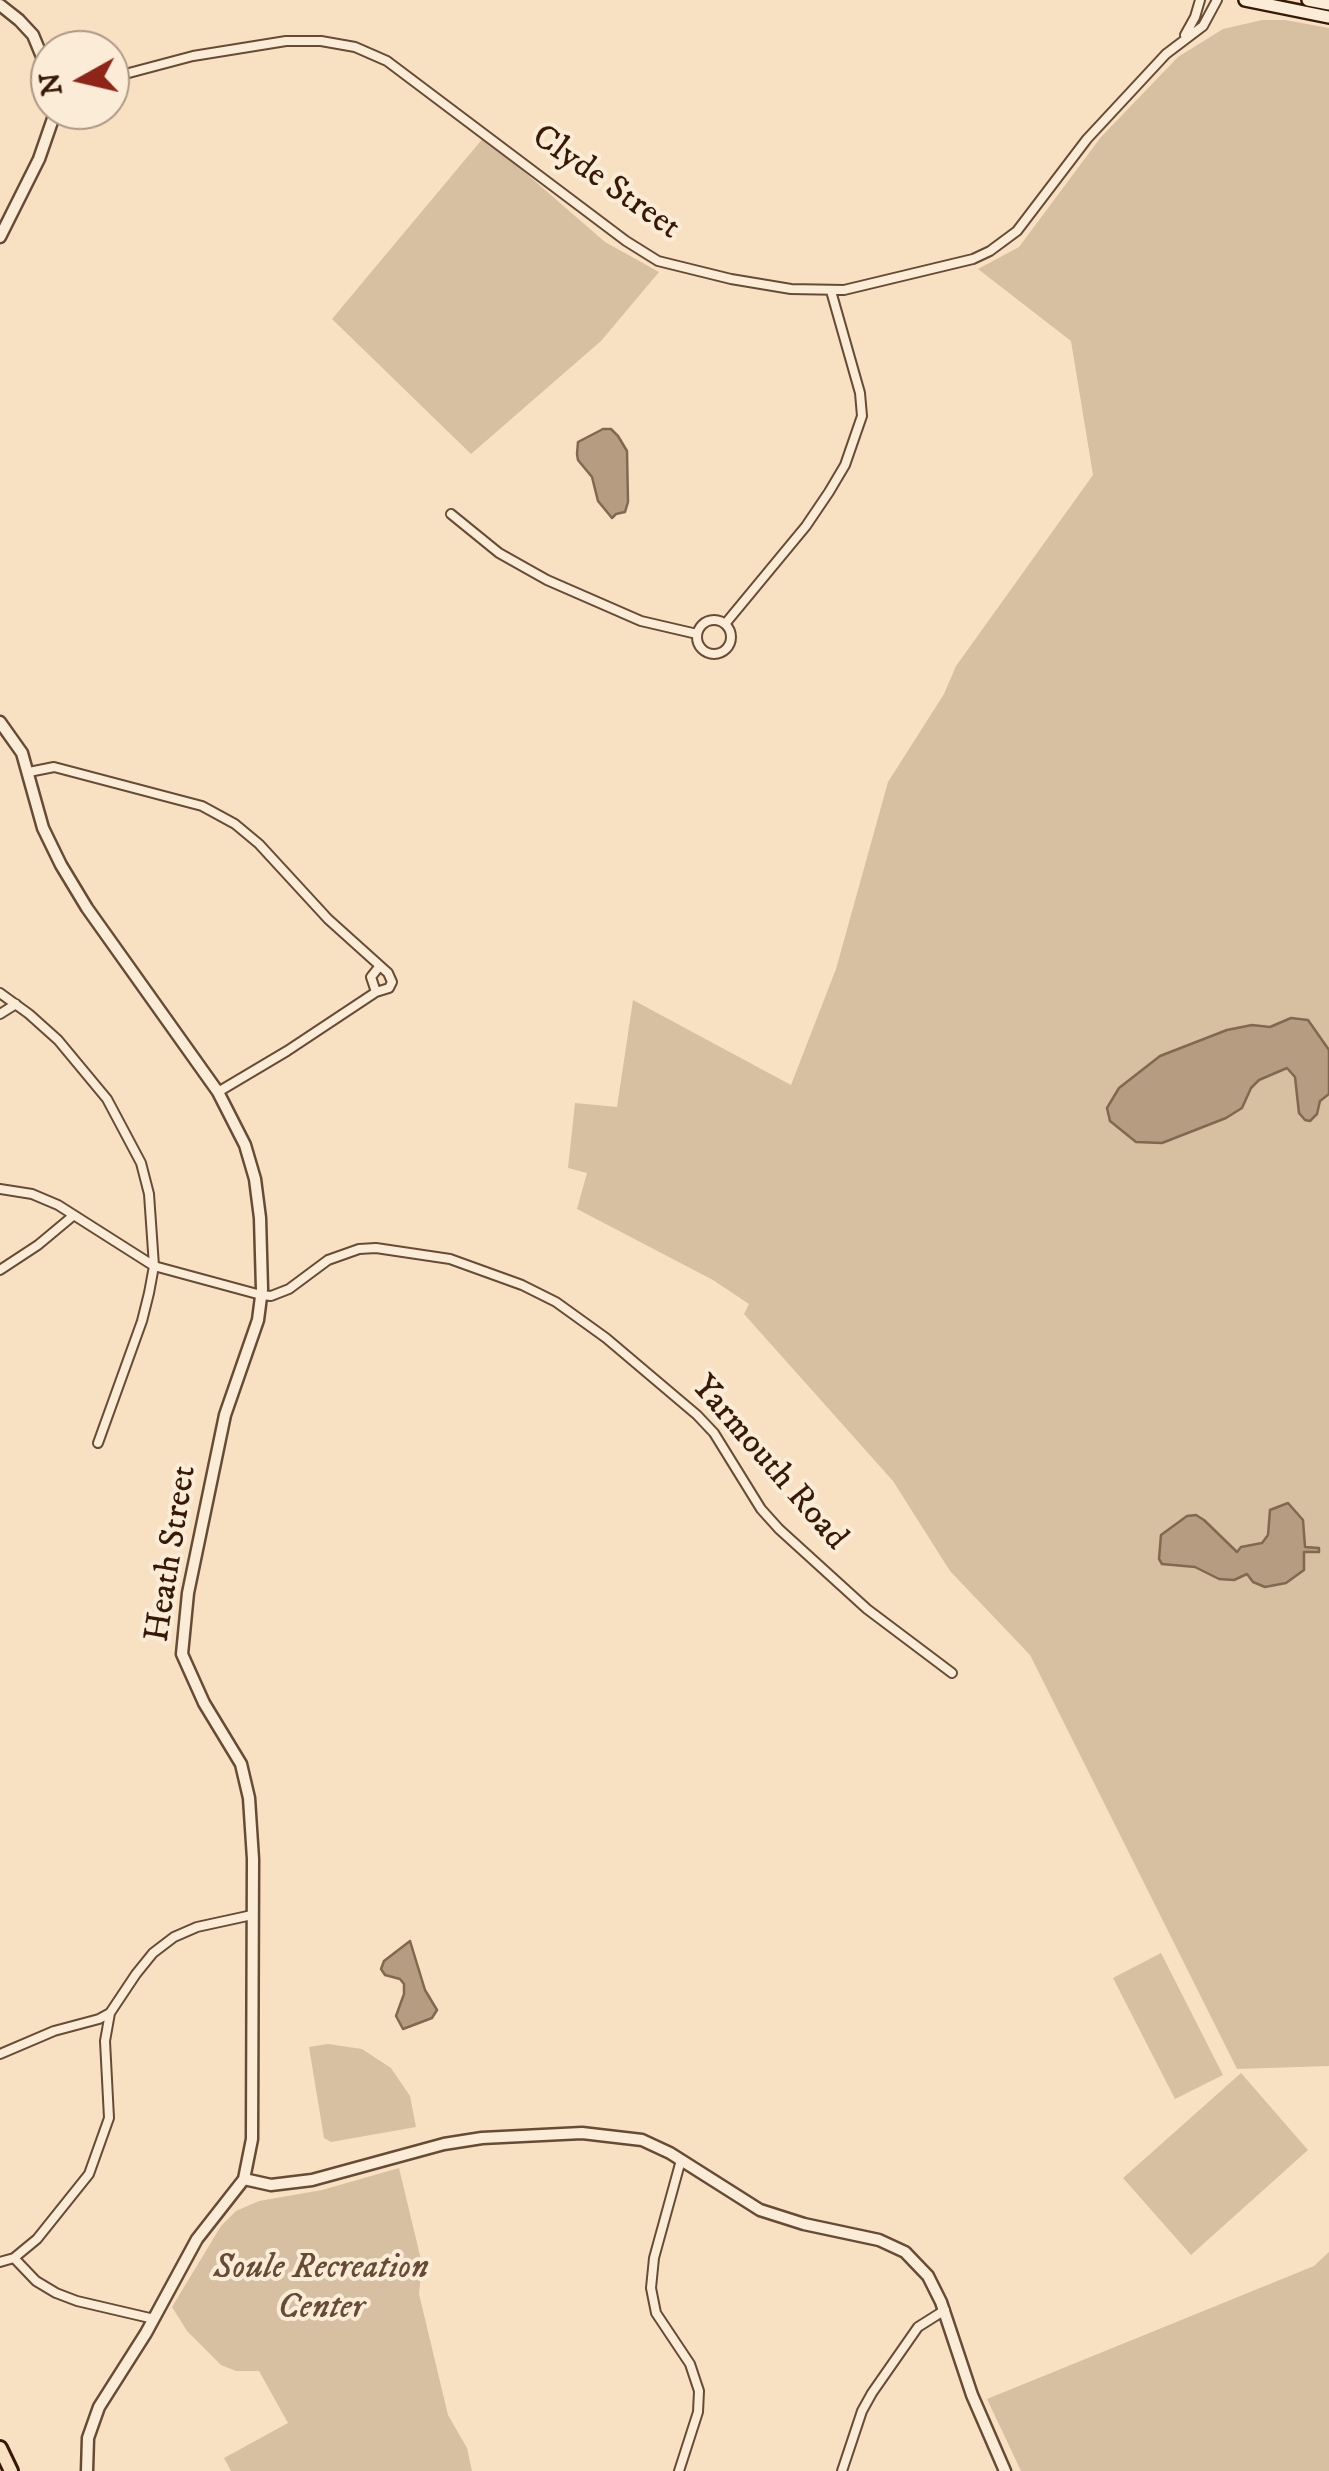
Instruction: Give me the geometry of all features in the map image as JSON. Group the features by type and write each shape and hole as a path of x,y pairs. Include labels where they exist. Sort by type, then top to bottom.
{"highway":[{"path":"0,2448 11,2471"}],"main road":[{"path":"1245,0 1329,4"},
{"path":"1303,4 1329,17"}],"street":[{"name":"Clyde Street","path":"130,73 193,56 286,41 321,41 355,47 387,61 647,255 731,279 812,292 831,291 957,262 990,251 1017,231 1087,139 1182,39 1196,17 1200,0"},
{"name":"Clyde Street","path":"1182,39 1203,26 1217,0"},
{"path":"0,5 30,33"},
{"path":"0,237 39,160 49,130"},
{"path":"725,624 829,492 846,465 862,416 860,393 831,291"},
{"path":"451,514 499,553 547,580 642,620 697,634"},
{"path":"711,620 725,624 731,640 721,653 706,652 698,645 697,634 702,625 711,620"},
{"name":"Heath Street","path":"0,722 22,753 43,828 70,879 218,1092 245,1145 260,1218 261,1295 246,1363 222,1430 188,1593 182,1654 244,1774 252,1822 253,2122 244,2179 196,2240 94,2418 88,2438 87,2471"},
{"path":"28,772 54,768 202,806 259,844 328,918 388,973 392,982 389,988 376,992 218,1092"},
{"path":"376,992 371,977 380,967"},
{"path":"0,994 16,1004 83,1068 127,1132 149,1194 154,1266 142,1321 98,1443"},
{"path":"0,1014 16,1004"},
{"path":"0,1189 32,1194 74,1214 154,1266 261,1295"},
{"path":"0,1270 74,1214"},
{"name":"Yarmouth Road","path":"261,1295 271,1296 288,1289 328,1260 376,1248 450,1259 509,1279 556,1302 606,1338 714,1433 779,1530 866,1610 952,1673"},
{"path":"0,2054 110,2013 152,1953 174,1938 197,1927 252,1916"},
{"path":"0,2262 14,2258 37,2239 89,2174 110,2118 105,2041 110,2013"},
{"path":"244,2179 271,2185 312,2180 454,2142 516,2135 582,2132 625,2136 654,2145 760,2210 894,2245 928,2276 945,2310 972,2394 1005,2471"},
{"path":"679,2471 698,2412 699,2391 690,2364 656,2313 651,2288 654,2258 681,2160"},
{"path":"14,2258 36,2281 56,2293 154,2319"},
{"path":"842,2471 872,2393 918,2326 945,2310"}],"green space":[{"path":"1262,20 1329,28 1329,2066 1237,2069 1030,1655 950,1571 893,1481 744,1314 749,1304 713,1280 577,1209 587,1173 568,1168 575,1103 617,1107 633,1000 791,1085 836,969 888,782 944,694 956,666 1093,475 1071,341 978,269 1019,247 1101,137 1178,57 1223,29"},
{"path":"484,137 605,242 659,272 601,341 471,454 332,319"},
{"path":"1161,1953 1223,2075 1175,2099 1113,1978"},
{"path":"328,2044 362,2049 391,2068 410,2096 416,2127 331,2142 324,2138 309,2047"},
{"path":"1241,2073 1308,2150 1191,2255 1123,2178"},
{"name":"Soule Recreation Center","path":"399,2168 422,2264 419,2294 448,2415 467,2448 472,2471 231,2471 224,2458 288,2423 259,2371 236,2371 221,2365 187,2331 172,2307 221,2226 236,2211 259,2201 322,2190"},
{"path":"1329,2252 1329,2471 1021,2471 987,2399 1314,2266"}],"shaded area":[{"path":"611,429 627,451 628,502 625,512 612,518 598,501 592,477 577,454 578,442"},
{"path":"1291,1018 1308,1020 1329,1050 1329,1094 1320,1101 1317,1114 1310,1121 1299,1113 1295,1077 1287,1068 1259,1080 1242,1108 1226,1118 1162,1143 1136,1142 1110,1121 1107,1108 1119,1088 1160,1056 1227,1030 1252,1025 1270,1027"},
{"path":"1288,1503 1303,1520 1305,1547 1319,1548 1319,1552 1304,1552 1304,1570 1286,1583 1265,1587 1247,1574 1234,1580 1219,1579 1195,1567 1162,1564 1159,1559 1161,1535 1187,1516 1196,1515 1204,1520 1237,1552 1241,1547 1262,1543 1268,1535 1270,1510"},
{"path":"410,1941 425,1990 437,2010 432,2018 403,2029 396,2016 404,1984 381,1969 384,1961"}]}
